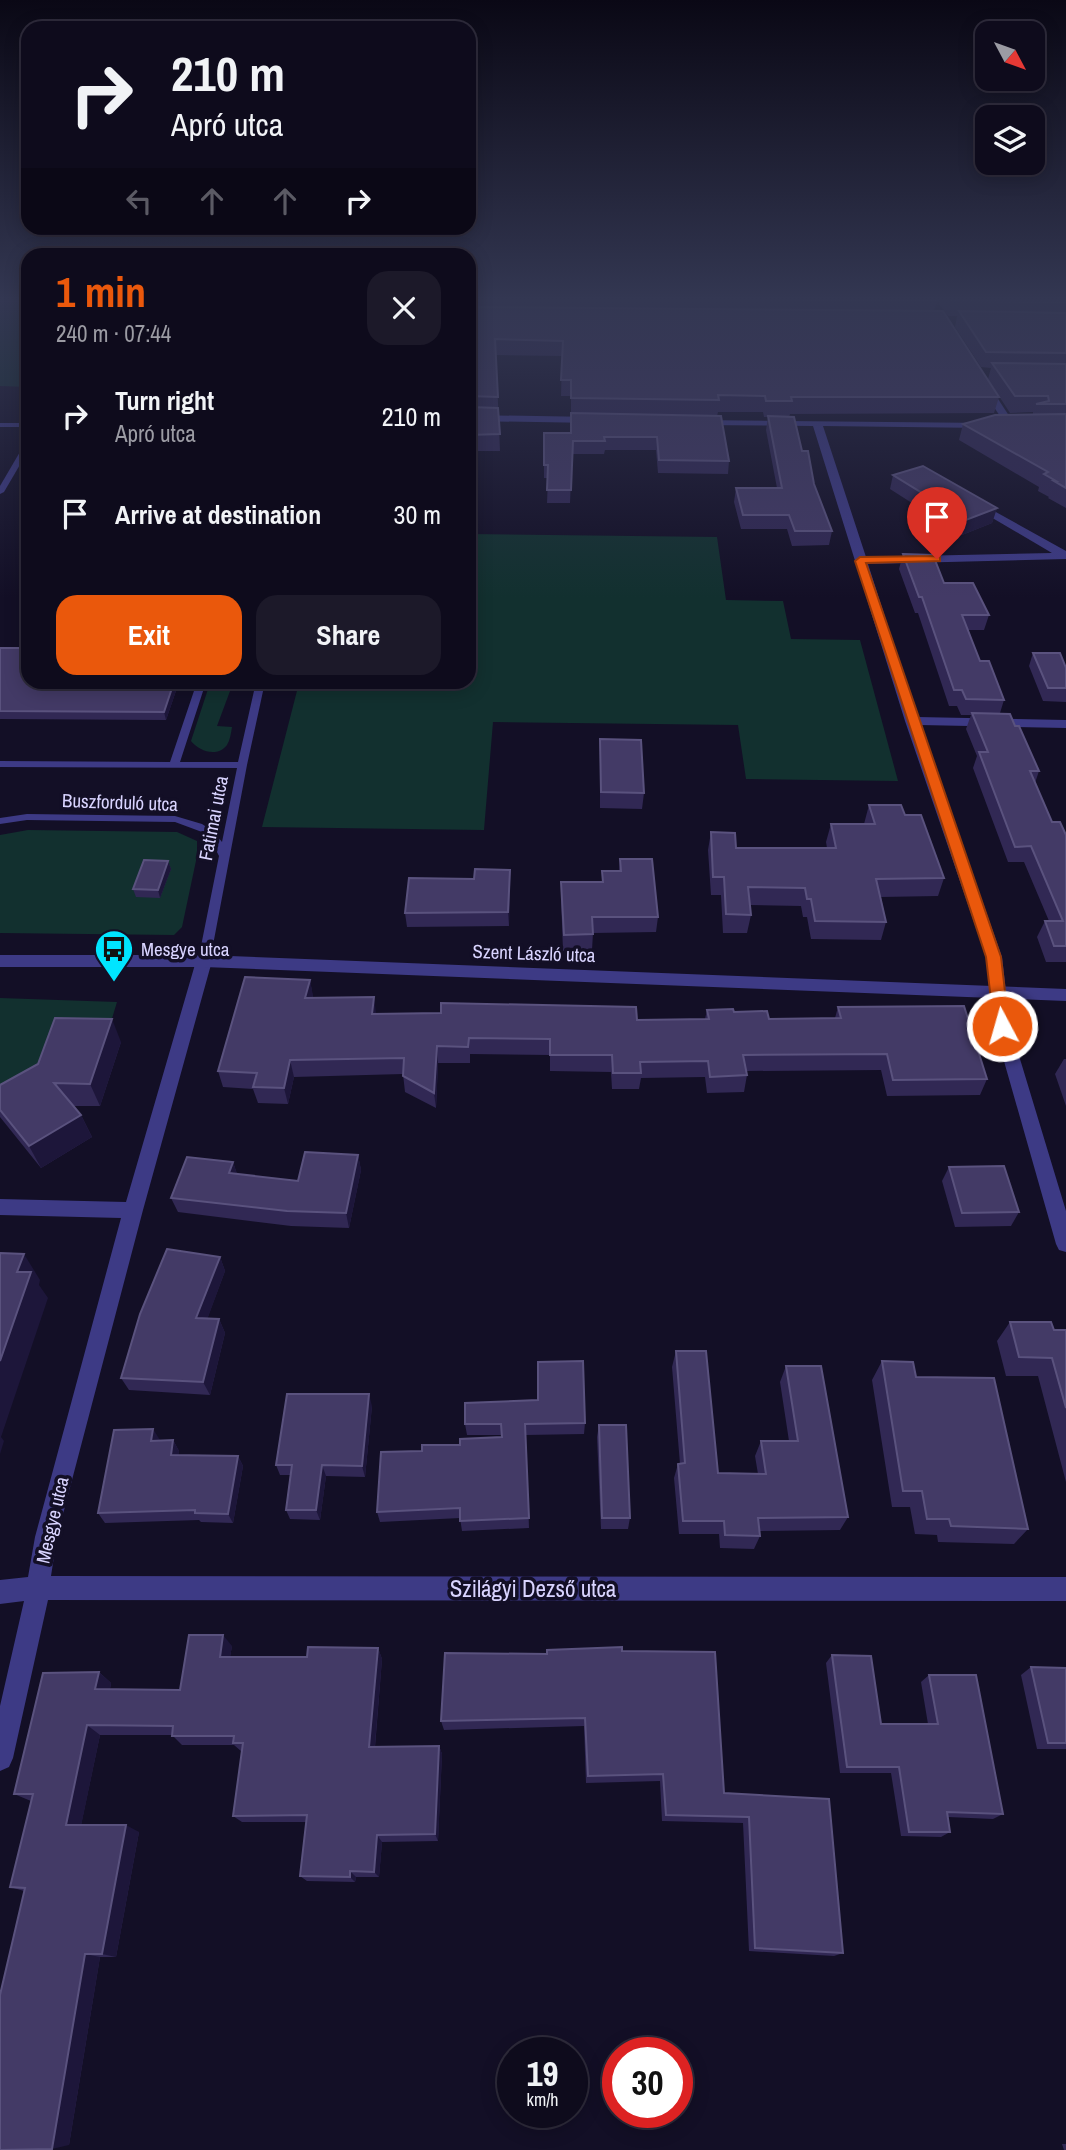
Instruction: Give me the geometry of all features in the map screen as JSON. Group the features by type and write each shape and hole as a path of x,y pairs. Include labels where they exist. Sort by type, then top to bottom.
{"street":[{"path":"993,397 1010,425"},
{"path":"476,418 612,420"},
{"path":"690,422 1024,426"},
{"path":"818,425 912,721 994,957 1002,1026 1066,1244"},
{"path":"961,495 1065,556"},
{"path":"860,561 1065,556"},
{"path":"912,721 1066,724"},
{"name":"Szent László utca","path":"0,961 204,961 1066,995"},
{"name":"Mesgye utca","path":"0,1758 32,1625 46,1537 133,1210 204,961"},
{"path":"0,1208 133,1210"},
{"name":"Szilágyi Dezső utca","path":"0,1592 37,1588 1066,1588"}],"lane":[{"path":"0,425 21,425"},
{"path":"0,492 21,457"},
{"path":"174,765 200,689"},
{"name":"Fatimai utca","path":"204,961 223,855 259,689"},
{"path":"0,764 242,765"},
{"name":"Buszforduló utca","path":"0,821 27,817 175,819 195,824 212,833 223,855"}],"green space":[{"path":"476,534 717,537 726,600 783,601 791,639 860,640 898,781 746,779 738,725 493,722 484,830 262,827 297,689 476,689"},
{"path":"208,689 231,689 217,726 232,727 227,745 218,751 208,752 191,741"},
{"path":"28,830 177,832 197,841 197,856 182,927 174,935 0,933 0,835"},
{"path":"0,998 117,1002 107,1035 0,1110"}],"building":[{"path":"718,397 719,400 571,398"},
{"path":"765,397 791,397 792,401 766,401"},
{"path":"1048,397 1066,397 1066,404 1036,404 1049,401"},
{"path":"476,407 498,408 500,434 476,435"},
{"path":"571,413 721,416 729,461 659,460 657,437 604,437 605,441 573,441 571,490 547,490 548,465 544,465 544,433 571,433"},
{"path":"1066,414 1066,488 1044,474 1048,472 963,424 995,415"},
{"path":"768,416 794,417 802,451 808,451 814,484 832,531 795,531 789,515 743,515 736,488 782,488"},
{"path":"923,466 997,508 966,520 893,475"},
{"path":"903,554 933,555 944,583 973,583 989,615 962,615 980,661 989,661 1004,700 966,699 962,690 954,690 922,597 919,597"},
{"path":"0,648 21,648 21,689 172,689 164,712 0,711"},
{"path":"1033,653 1060,653 1066,668 1066,688 1048,688"},
{"path":"972,713 1010,714 1015,726 1019,726 1039,771 1030,771 1052,822 1060,822 1066,835 1066,946 1054,946 1045,921 1063,921 1031,846 1015,847 979,752 988,752"},
{"path":"600,739 641,740 644,793 601,792"},
{"path":"869,805 901,805 905,815 921,815 944,878 876,879 886,922 815,921 811,899 807,899 805,888 748,887 751,915 726,914 724,877 713,877 711,832 735,833 736,848 836,848 831,824 875,824"},
{"path":"620,859 652,859 658,917 592,917 593,934 564,935 561,882 603,882 602,871 621,871"},
{"path":"144,860 168,861 158,890 133,889"},
{"path":"475,869 510,870 508,912 405,913 409,878 474,879"},
{"path":"245,977 310,980 305,998 374,997 372,1014 441,1013 441,1003 636,1007 637,1020 709,1019 707,1010 733,1009 734,1012 767,1011 769,1019 841,1018 838,1007 964,1006 987,1079 893,1080 887,1054 743,1055 747,1075 710,1077 708,1061 640,1062 641,1073 613,1073 612,1055 550,1055 550,1039 469,1038 468,1047 437,1046 434,1093 403,1076 404,1058 290,1060 284,1088 253,1087 257,1073 218,1071"},
{"path":"55,1018 112,1019 90,1084 54,1083 81,1115 29,1146 0,1110 0,1085 38,1064"},
{"path":"305,1152 358,1155 346,1213 287,1211 171,1198 187,1157 233,1162 229,1173 298,1181"},
{"path":"1004,1166 1019,1212 962,1213 949,1167"},
{"path":"167,1249 220,1257 196,1318 219,1319 203,1382 121,1378 140,1314"},
{"path":"0,1253 24,1254 17,1272 31,1272 0,1361"},
{"path":"1010,1322 1051,1322 1054,1330 1066,1330 1066,1408 1052,1358 1019,1357"},
{"path":"676,1351 706,1351 718,1473 766,1474 761,1441 798,1441 786,1366 821,1366 848,1517 758,1518 760,1536 725,1535 724,1521 683,1521 678,1464 685,1463"},
{"path":"583,1361 585,1423 525,1424 529,1518 460,1521 460,1508 377,1512 381,1452 422,1451 422,1445 460,1445 460,1439 502,1437 501,1424 465,1424 465,1403 538,1400 538,1362"},
{"path":"882,1361 913,1362 916,1377 994,1378 1028,1529 951,1526 949,1519 927,1519 922,1491 903,1491"},
{"path":"287,1394 369,1394 362,1466 322,1465 316,1510 286,1510 292,1465 276,1465"},
{"path":"599,1425 626,1425 630,1518 602,1518"},
{"path":"153,1429 151,1441 173,1440 171,1455 238,1456 228,1514 195,1513 195,1510 98,1513 114,1430"},
{"path":"189,1635 223,1635 220,1657 307,1657 308,1647 378,1648 369,1747 439,1746 435,1834 377,1835 374,1872 350,1871 350,1877 300,1876 307,1815 233,1816 243,1743 233,1743 234,1736 172,1736 173,1726 87,1725 66,1825 126,1825 102,1954 85,1954 52,2149 0,2150 0,1995 25,1888 10,1887 33,1794 14,1794 43,1673 99,1672 95,1689 180,1690"},
{"path":"622,1647 622,1651 715,1652 724,1793 829,1799 843,1953 755,1948 749,1817 666,1815 663,1774 588,1776 585,1718 441,1721 445,1653 547,1654 547,1650"},
{"path":"832,1655 871,1656 881,1724 938,1724 929,1675 976,1675 1003,1814 947,1812 950,1832 909,1832 899,1767 847,1767"},
{"path":"1031,1667 1066,1668 1066,1743 1048,1743"}],"place":[{"name":"Mesgye utca","path":"114,983"}],"route":[{"path":"937,559 860,561 994,957 1002,1026"}]}
